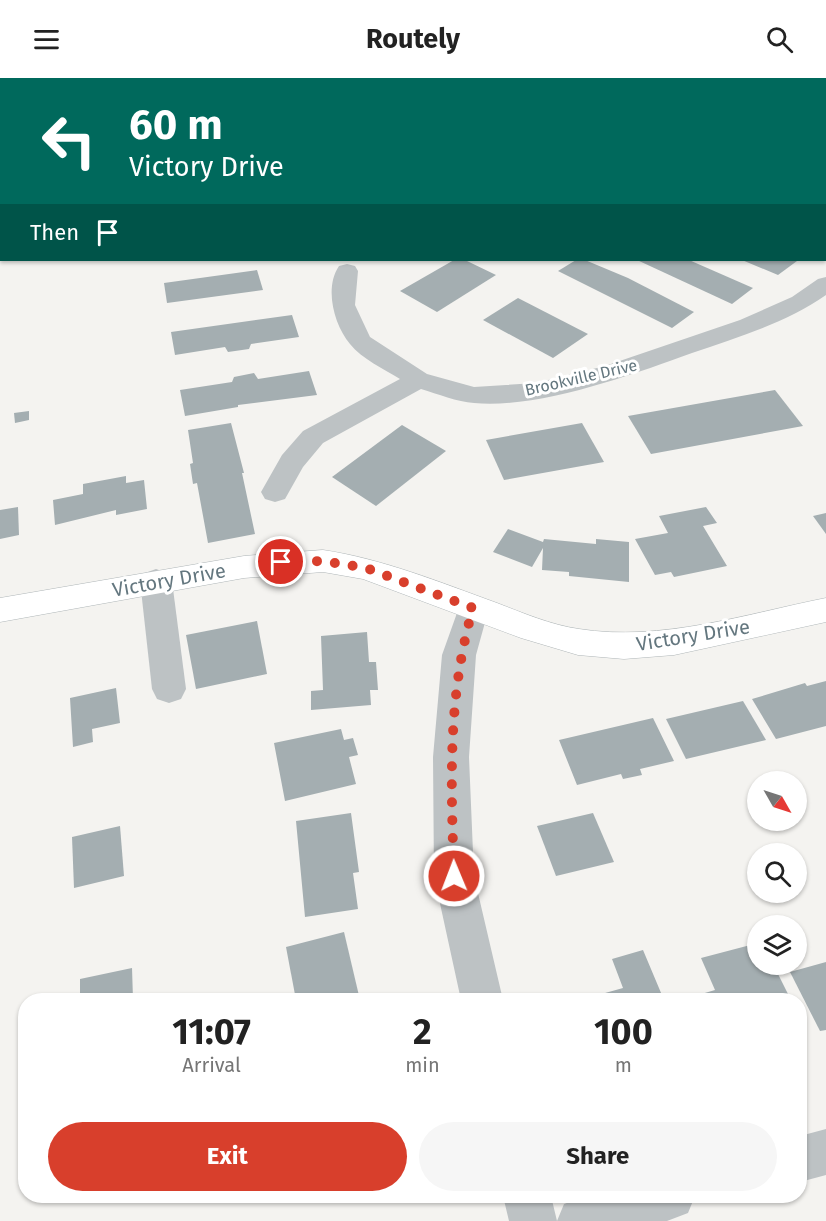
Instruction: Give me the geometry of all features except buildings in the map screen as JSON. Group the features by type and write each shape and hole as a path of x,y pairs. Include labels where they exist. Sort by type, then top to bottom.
{"street":[{"name":"Brookville Drive","path":"331,261 357,265 343,305 360,341 418,380 474,395 547,388 613,372 749,325 800,302 826,284"},
{"path":"275,492 292,462 313,437 418,380"},
{"name":"Victory Drive","path":"0,610 244,567 323,561 366,568 532,629 578,642 624,646 674,642 826,610"},
{"path":"156,581 170,689"},
{"path":"473,608 459,655 451,757 454,876 480,993"},
{"path":"807,1157 826,1152"},
{"path":"529,1203 533,1221"},
{"path":"581,1221 646,1203"}],"route":[{"path":"281,562 323,561 366,568 473,608 459,655 451,757 454,876"}]}
